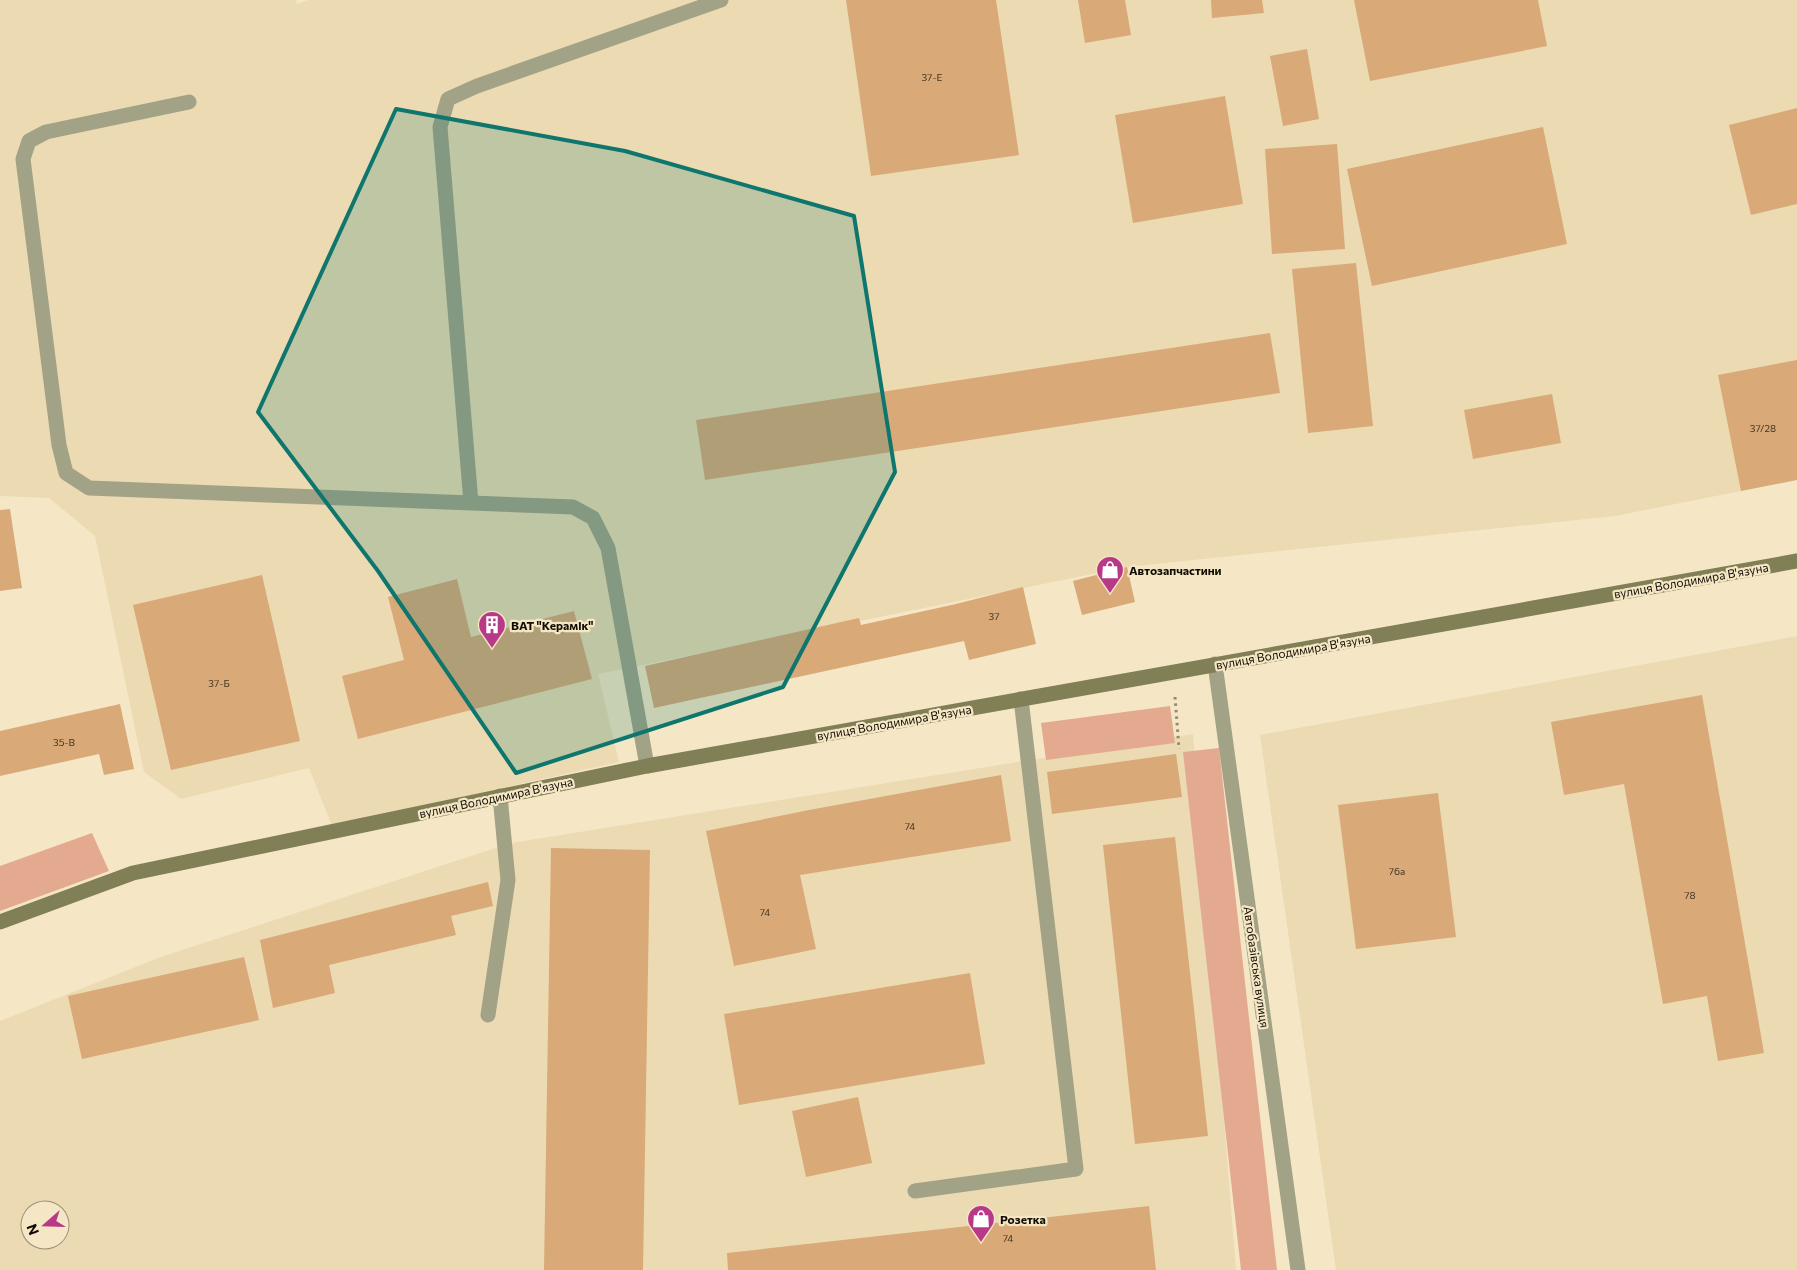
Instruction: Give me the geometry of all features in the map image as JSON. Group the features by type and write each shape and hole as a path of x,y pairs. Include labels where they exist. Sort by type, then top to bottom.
{"main road":[{"name":"вулиця Володимира В'язуна","path":"0,922 133,873 647,766 1797,561"}],"street":[{"path":"471,503 440,127 448,100 477,86 722,0"},
{"path":"189,102 46,132 29,141 23,159 59,444 66,473 89,488 573,507 593,518 608,548 647,766"},
{"name":"Автобазівська вулиця","path":"1215,664 1298,1270"},
{"path":"915,1191 1076,1169 1021,699"},
{"path":"488,1015 508,880 500,796"}],"path":[{"path":"1173,672 1179,749"}],"highlighted area":[{"path":"396,109 625,151 854,216 895,472 783,687 516,773 378,571 258,412"}],"shaded area":[{"name":"ВАТ \"Керамік\"","path":"0,0 296,0 297,4 309,0 1797,0 1797,480 1615,516 1127,567 598,674 619,762 332,826 309,768 181,799 144,772 95,536 49,498 0,496"},
{"path":"1797,636 1797,1270 1336,1270 1260,735"},
{"path":"1170,706 1175,743 1046,760 1041,723"},
{"path":"1193,734 1236,1270 0,1270 0,1021 158,958 511,843"},
{"path":"1219,748 1277,1270 1241,1270 1183,752"},
{"path":"92,833 109,871 0,911 0,866"}],"building":[{"path":"846,0 996,0 1019,155 871,176"},
{"path":"1078,0 1125,0 1131,35 1085,43"},
{"path":"1211,0 1262,0 1264,13 1212,18"},
{"path":"1354,0 1538,0 1547,46 1370,81"},
{"path":"1307,49 1319,119 1283,126 1270,56"},
{"path":"1225,96 1243,204 1133,223 1115,115"},
{"path":"1797,108 1797,204 1751,215 1729,125"},
{"path":"1543,127 1567,244 1372,286 1347,169"},
{"path":"1337,144 1345,249 1272,254 1265,149"},
{"path":"1356,263 1373,426 1308,433 1292,269"},
{"path":"1270,333 1280,393 705,480 696,420"},
{"path":"1797,360 1797,480 1741,491 1718,375"},
{"path":"1552,394 1561,443 1473,459 1464,410"},
{"path":"10,509 22,588 0,591 0,510"},
{"path":"1127,567 1135,602 1082,615 1073,581"},
{"path":"262,575 300,741 171,770 133,605"},
{"name":"ВАТ \"Керамік\"","path":"457,579 471,637 574,611 592,679 358,739 342,676 404,660 388,597"},
{"path":"1023,587 1036,644 969,660 964,641 654,708 645,666 859,618 861,625"},
{"path":"1702,695 1764,1053 1718,1061 1707,996 1663,1004 1624,784 1564,795 1551,722"},
{"path":"120,704 134,769 104,775 99,754 0,776 0,731"},
{"path":"1176,754 1182,797 1052,814 1047,772"},
{"path":"1001,775 1011,841 800,875 816,949 734,966 706,831"},
{"path":"1438,793 1456,937 1356,949 1338,805"},
{"path":"1175,837 1208,1136 1135,1144 1103,845"},
{"path":"551,848 650,850 643,1270 544,1270"},
{"path":"488,882 493,906 451,916 456,935 329,965 335,993 273,1008 260,940"},
{"path":"244,957 259,1020 82,1059 68,996"},
{"path":"970,973 985,1064 739,1105 724,1014"},
{"path":"858,1097 872,1163 806,1177 792,1111"},
{"path":"1149,1206 1156,1270 728,1270 727,1253"}],"place":[{"name":"Автозапчастини","path":"1110,594"},
{"name":"ВАТ \"Керамік\"","path":"492,649"},
{"name":"Розетка","path":"981,1243"}]}
